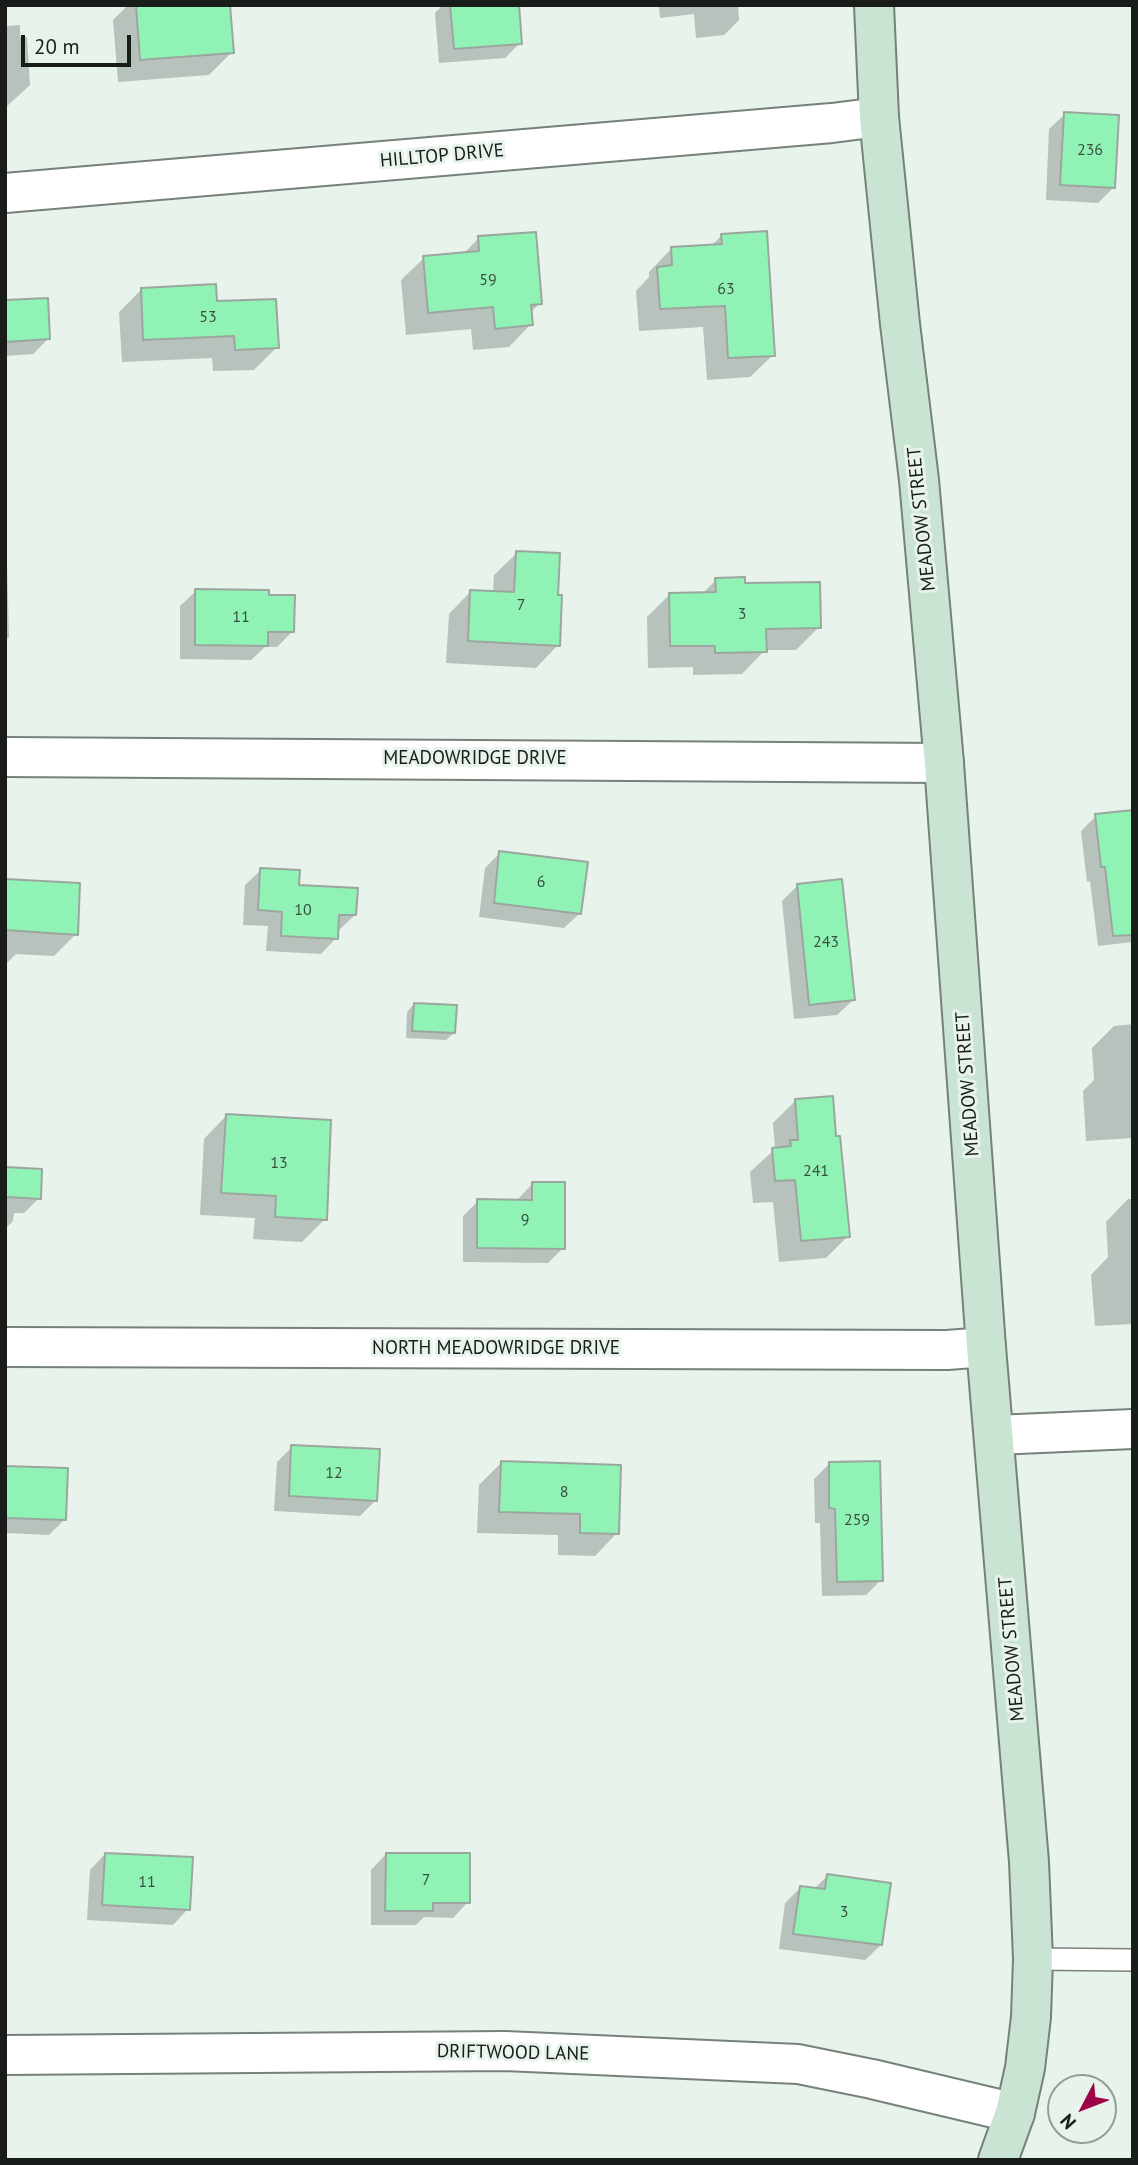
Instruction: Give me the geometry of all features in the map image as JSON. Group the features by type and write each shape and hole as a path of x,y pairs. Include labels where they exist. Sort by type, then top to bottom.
{"street":[{"name":"MEADOW STREET","path":"874,5 878,117 919,480 944,763 986,1347 1029,1862 1033,1959 1031,2017 1025,2068 1014,2113 998,2160"},
{"name":"HILLTOP DRIVE","path":"5,193 878,117"},
{"name":"MEADOWRIDGE DRIVE","path":"5,757 944,763"},
{"name":"NORTH MEADOWRIDGE DRIVE","path":"5,1347 947,1350 986,1347"},
{"path":"995,1435 1133,1430"},
{"name":"DRIFTWOOD LANE","path":"5,2055 505,2051 798,2064 1014,2113"}],"lane":[{"path":"1033,1959 1133,1960"}],"building":[{"path":"136,5 230,5 234,53 140,60"},
{"path":"450,5 519,5 522,44 454,49"},
{"path":"1064,112 1119,115 1115,188 1060,185"},
{"path":"767,231 775,356 728,358 725,306 660,309 657,267 672,265 671,247 722,244 721,234"},
{"path":"536,232 542,304 531,305 533,325 495,329 493,307 428,313 423,256 479,251 478,236"},
{"path":"216,284 217,301 276,299 279,348 235,350 234,336 143,340 141,288"},
{"path":"48,298 50,339 5,342 5,300"},
{"path":"516,551 560,553 560,646 468,641 470,590 514,592"},
{"path":"745,577 745,583 820,582 821,628 766,629 767,652 715,653 715,646 670,646 669,593 716,592 715,578"},
{"path":"195,589 269,590 269,595 295,595 294,632 268,632 268,646 195,645"},
{"path":"1133,810 1133,935 1113,936 1105,867 1101,867 1095,814"},
{"path":"499,851 588,862 581,914 494,903"},
{"path":"260,868 300,870 299,885 358,888 356,915 339,915 338,939 281,936 282,912 258,910"},
{"path":"5,879 80,883 78,935 5,930"},
{"path":"842,879 855,1000 809,1005 797,884"},
{"path":"414,1003 457,1005 455,1033 412,1031"},
{"path":"833,1096 836,1136 840,1136 850,1237 801,1241 795,1180 775,1181 772,1148 791,1146 790,1140 798,1140 795,1099"},
{"path":"226,1114 331,1120 327,1220 275,1217 276,1196 221,1193"},
{"path":"5,1167 42,1169 41,1199 5,1197"},
{"path":"532,1182 565,1182 565,1249 477,1248 477,1199 532,1200"},
{"path":"291,1445 380,1449 377,1501 289,1496"},
{"path":"501,1461 621,1465 619,1534 580,1533 580,1514 499,1512"},
{"path":"880,1461 883,1581 837,1582 835,1509 829,1508 829,1462"},
{"path":"5,1466 68,1468 66,1520 5,1518"},
{"path":"105,1853 193,1857 190,1910 102,1905"},
{"path":"386,1853 470,1853 470,1903 433,1903 433,1911 385,1911"},
{"path":"827,1874 891,1883 882,1945 793,1934 800,1886 825,1889"}]}
